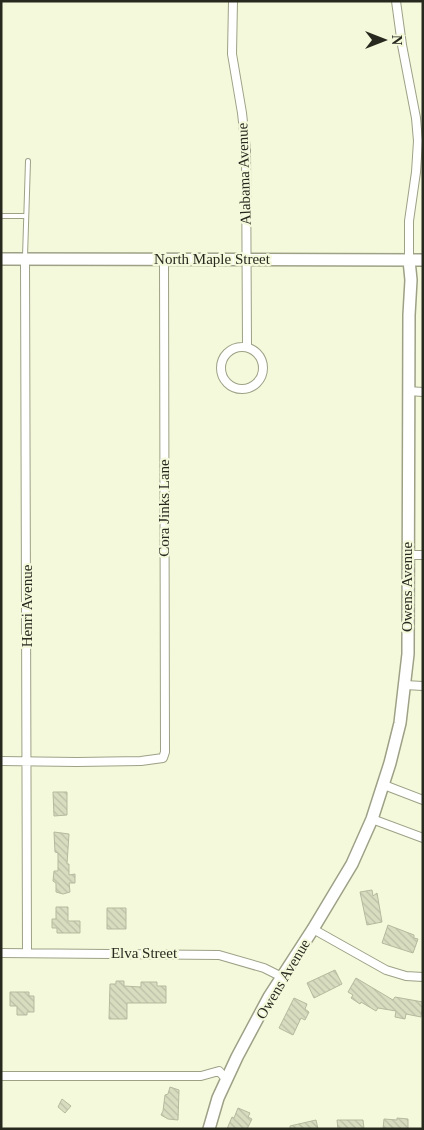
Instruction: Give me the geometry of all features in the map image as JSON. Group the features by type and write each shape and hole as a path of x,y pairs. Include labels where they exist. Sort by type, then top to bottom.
{"street":[{"name":"Alabama Avenue","path":"232,1 232,54 246,150 247,348"},
{"name":"Owens Avenue","path":"209,1129 226,1078 270,997 352,864 372,819 384,785 400,723 408,654 409,221 417,156 416,118 396,1"},
{"name":"North Maple Street","path":"1,259 423,260"},
{"name":"Henri Avenue","path":"25,259 28,761 27,953"},
{"name":"Cora Jinks Lane","path":"28,761 141,761 163,758 165,752 164,259"},
{"path":"247,348 253,350 262,360 262,373 255,384 237,388 230,384 222,373 224,359 227,353 233,349 247,348"},
{"path":"408,391 423,392"},
{"path":"407,555 423,555"},
{"path":"405,685 423,686"},
{"path":"1,761 28,761"},
{"path":"384,785 423,800"},
{"path":"372,819 423,838"},
{"path":"313,929 386,970 406,976 423,977"},
{"name":"Elva Street","path":"1,953 219,955 264,968 282,977"},
{"path":"1,1076 201,1076 219,1071 226,1078"}],"lane":[{"path":"25,259 28,161"},
{"path":"1,216 26,216"}],"building":[{"path":"53,792 67,792 67,815 54,816"},
{"path":"54,832 69,834 67,864 69,864 69,875 75,874 75,883 69,883 70,892 63,894 56,892 56,883 53,881 54,871 58,871 58,853 55,852"},
{"path":"372,890 373,896 377,893 382,922 367,925 360,892"},
{"path":"56,907 68,907 68,921 80,921 80,933 57,933 57,928 52,928 52,919 56,919"},
{"path":"107,908 126,908 126,929 107,929"},
{"path":"388,925 414,935 414,938 418,939 413,953 382,943"},
{"path":"335,970 342,984 314,998 307,983"},
{"path":"356,978 393,1000 395,997 423,1002 421,1017 406,1014 405,1019 395,1017 396,1011 378,1008 376,1011 361,1002 360,1004 351,998 353,995 348,992"},
{"path":"116,981 124,981 124,986 141,987 141,982 157,982 157,986 166,986 166,1003 127,1003 127,1019 109,1019 110,984 116,984"},
{"path":"10,992 29,992 29,996 34,996 34,1012 27,1012 27,1015 17,1015 17,1006 10,1006"},
{"path":"294,998 307,1004 305,1009 309,1012 305,1020 301,1018 293,1035 279,1028"},
{"path":"170,1087 179,1090 178,1120 168,1119 161,1115 165,1095 168,1094"},
{"path":"62,1099 71,1106 65,1113 58,1107"},
{"path":"238,1108 250,1113 248,1117 252,1119 247,1129 227,1129 232,1117 234,1118"},
{"path":"397,1118 408,1119 408,1129 383,1129 384,1119 397,1120"},
{"path":"316,1120 318,1129 290,1129 290,1126"},
{"path":"337,1120 363,1120 364,1129 338,1129"}]}
